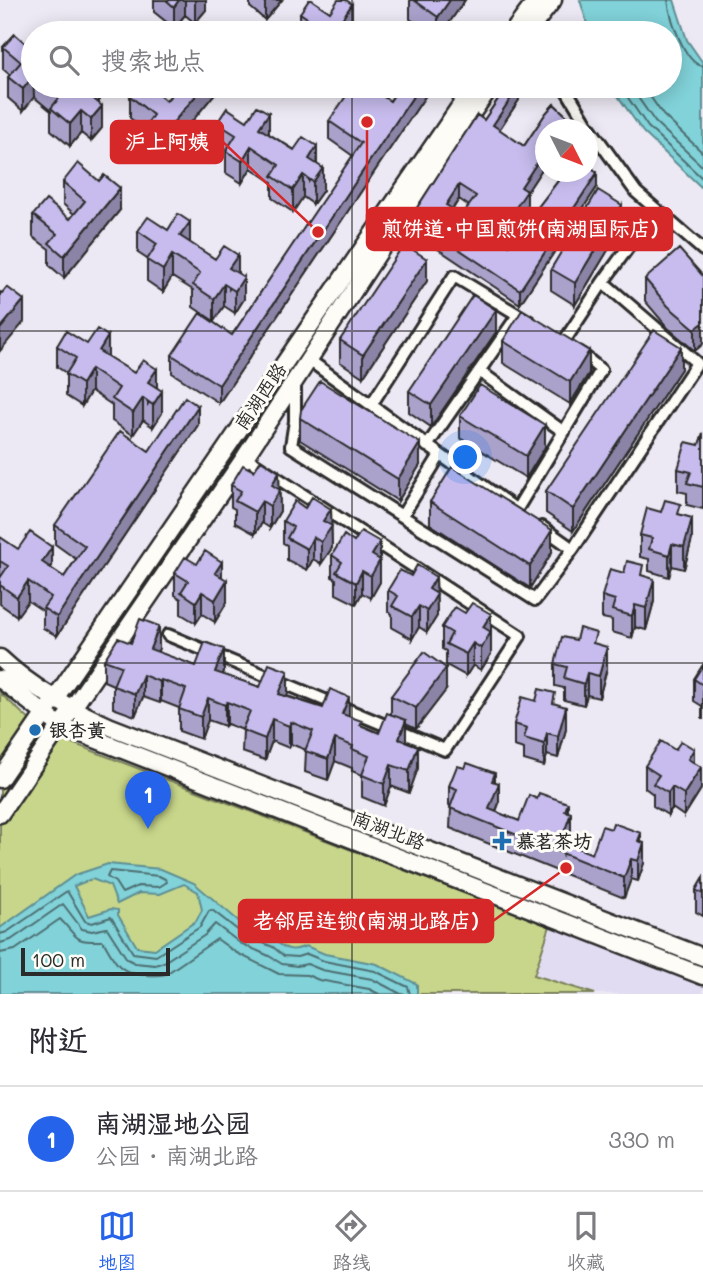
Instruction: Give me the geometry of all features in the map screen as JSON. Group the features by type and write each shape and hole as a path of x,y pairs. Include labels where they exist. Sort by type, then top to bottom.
{"main road":[{"path":"530,21 537,0"},
{"path":"534,21 553,0"},
{"name":"南湖西路","path":"0,779 459,98"},
{"name":"南湖西路","path":"0,814 245,457 483,98"},
{"name":"南湖北路","path":"0,658 22,678 70,709 703,957"},
{"name":"南湖北路","path":"0,679 59,725 703,976"}],"street":[{"path":"524,0 527,21"},
{"path":"571,98 636,192 703,250"},
{"path":"565,340 656,209"},
{"path":"371,405 454,276 541,328"},
{"path":"295,382 295,421 291,446 535,600 573,549 697,363 603,282"},
{"path":"427,446 518,315"},
{"path":"517,509 601,370 565,340 553,334"},
{"path":"309,360 573,549"},
{"path":"479,371 564,432"},
{"path":"401,516 440,455"},
{"path":"168,635 445,750 520,636 245,457"}],"shaded area":[{"path":"550,926 703,985 703,994 595,994 534,975"}],"green space":[{"path":"0,693 43,732 550,926 534,975 595,994 0,994"}],"water":[{"path":"580,0 674,0 681,21 586,21"},
{"path":"682,25 687,40 703,63 703,189 643,132 619,98 682,98"},
{"path":"108,864 161,869 194,883 248,929 270,940 278,934 278,943 285,948 306,946 325,954 377,964 417,984 417,994 0,994 0,928 75,875","holes":["92,879 110,886 117,904 139,893 160,894 184,884 198,892 202,910 196,921 155,949 137,947 118,915 118,910 111,909 89,916 74,886"]}],"building":[{"path":"166,0 179,0 174,7"},
{"path":"309,0 330,12 338,0 346,0 352,4 342,19 345,21 312,21 300,13"},
{"path":"414,0 450,0 438,17"},
{"path":"15,34 21,39 21,62 3,47"},
{"path":"21,62 21,87 8,77"},
{"path":"59,98 93,98 102,106 91,119 81,111 70,124 51,108"},
{"path":"132,98 162,98 166,101 169,98 194,98 161,137 146,125 153,115"},
{"path":"345,98 386,98 390,101 392,98 412,98 219,385 172,355 200,313 232,335 361,143 329,121"},
{"path":"499,98 511,98 493,125 524,146 535,130 535,166 521,187 527,191 496,237 509,245 557,182 591,182 520,290 411,217 477,115 484,120","holes":["459,185 476,196 462,215 446,205"]},
{"path":"554,104 570,119 542,119"},
{"path":"257,106 269,113 259,128 294,150 303,137 317,146 309,159 323,168 313,182 303,175 293,190 272,176 279,165 251,146 242,161 226,151 236,135 217,123 227,108 247,121"},
{"path":"78,163 99,181 104,175 120,188 64,256 49,243 57,234 33,215 46,200 70,219 85,201 63,182"},
{"path":"598,190 622,205 575,283 551,269"},
{"path":"178,214 190,222 180,236 215,259 224,246 238,255 229,268 244,277 235,291 224,284 214,299 193,285 200,273 172,255 163,270 147,260 157,244 138,231 148,217 168,230"},
{"path":"404,244 427,259 363,355 340,340"},
{"path":"679,249 703,276 703,323 695,329 668,306 645,279"},
{"path":"7,287 24,300 0,329 0,292"},
{"path":"473,295 496,310 431,405 409,391"},
{"path":"522,310 589,351 570,382 503,341"},
{"path":"97,329 108,336 99,351 134,373 143,360 157,369 148,382 162,391 153,405 143,398 133,413 112,399 119,388 91,369 82,384 66,374 76,358 57,346 66,331 87,344"},
{"path":"654,330 681,347 573,509 546,491"},
{"path":"320,381 420,443 398,479 300,418 301,410"},
{"path":"480,385 545,425 526,456 460,416"},
{"path":"185,397 198,406 57,617 43,608 51,597 28,581 17,597 0,585 0,578 8,566 0,561 0,537 18,549 30,532 52,547 42,562 64,577 85,546 55,525 120,431 149,451"},
{"path":"703,433 703,487 687,483 691,472 678,469 686,442 699,445"},
{"path":"261,460 279,472 272,485 280,490 270,506 262,501 255,512 235,501 241,491 231,485 243,465 254,471"},
{"path":"452,467 552,530 530,566 430,502"},
{"path":"312,497 331,509 323,521 332,526 321,542 313,537 307,549 287,538 293,527 283,521 295,501 305,508"},
{"path":"665,500 681,504 678,514 692,518 684,547 672,544 669,555 649,549 652,538 640,535 647,508 661,512"},
{"path":"361,531 380,542 372,555 380,560 371,576 362,571 356,583 336,572 342,562 332,555 344,535 354,542"},
{"path":"205,551 222,562 215,573 227,580 215,600 202,592 196,602 181,592 188,581 175,573 185,557 197,564"},
{"path":"627,561 643,565 641,575 654,579 646,608 635,605 632,616 612,610 615,600 602,596 610,569 624,573"},
{"path":"417,565 436,577 429,589 437,594 427,611 419,606 412,617 392,606 398,596 388,590 400,570 411,576"},
{"path":"472,603 491,614 483,627 491,632 481,648 473,643 466,654 446,644 452,633 442,627 455,607 465,613"},
{"path":"140,619 159,626 150,649 196,666 205,642 224,649 215,672 260,687 269,664 288,671 279,694 323,708 330,689 349,697 342,714 362,721 360,725 379,733 387,713 406,720 399,739 418,746 409,771 391,765 384,784 362,775 369,756 352,749 353,746 335,739 328,759 305,751 313,731 291,722 289,726 272,719 265,739 242,730 250,711 227,702 225,705 208,698 201,717 179,709 186,689 161,680 160,682 143,675 135,694 113,686 121,666 104,660 118,638 131,643"},
{"path":"579,628 596,633 593,643 607,647 599,676 587,673 584,684 564,678 567,667 555,664 562,637 576,640"},
{"path":"424,652 446,668 416,708 391,696"},
{"path":"703,665 703,685 694,679"},
{"path":"539,689 555,693 553,703 566,707 558,736 547,733 544,744 524,738 527,728 514,724 522,697 536,701"},
{"path":"661,741 675,750 681,741 694,749 688,759 701,767 684,794 672,787 668,793 653,784 659,775 645,766"},
{"path":"467,763 495,773 492,781 499,783 489,809 519,821 529,795 537,799 539,793 568,803 565,811 571,813 561,841 592,854 602,826 611,829 613,823 641,833 638,841 644,843 638,861 631,859 624,878 450,808 457,789 449,786 457,766 465,768"},
{"path":"703,878 703,894 696,890"}],"place":[{"name":"煎饼道·中国煎饼(南湖国际店)","path":"367,122"},
{"name":"沪上阿姨","path":"318,232"},
{"name":"银杏黄","path":"35,730"},
{"name":"南湖湿地公园","path":"148,829"},
{"name":"慕茗茶坊","path":"502,841"},
{"name":"老邻居连锁(南湖北路店)","path":"566,868"}]}
